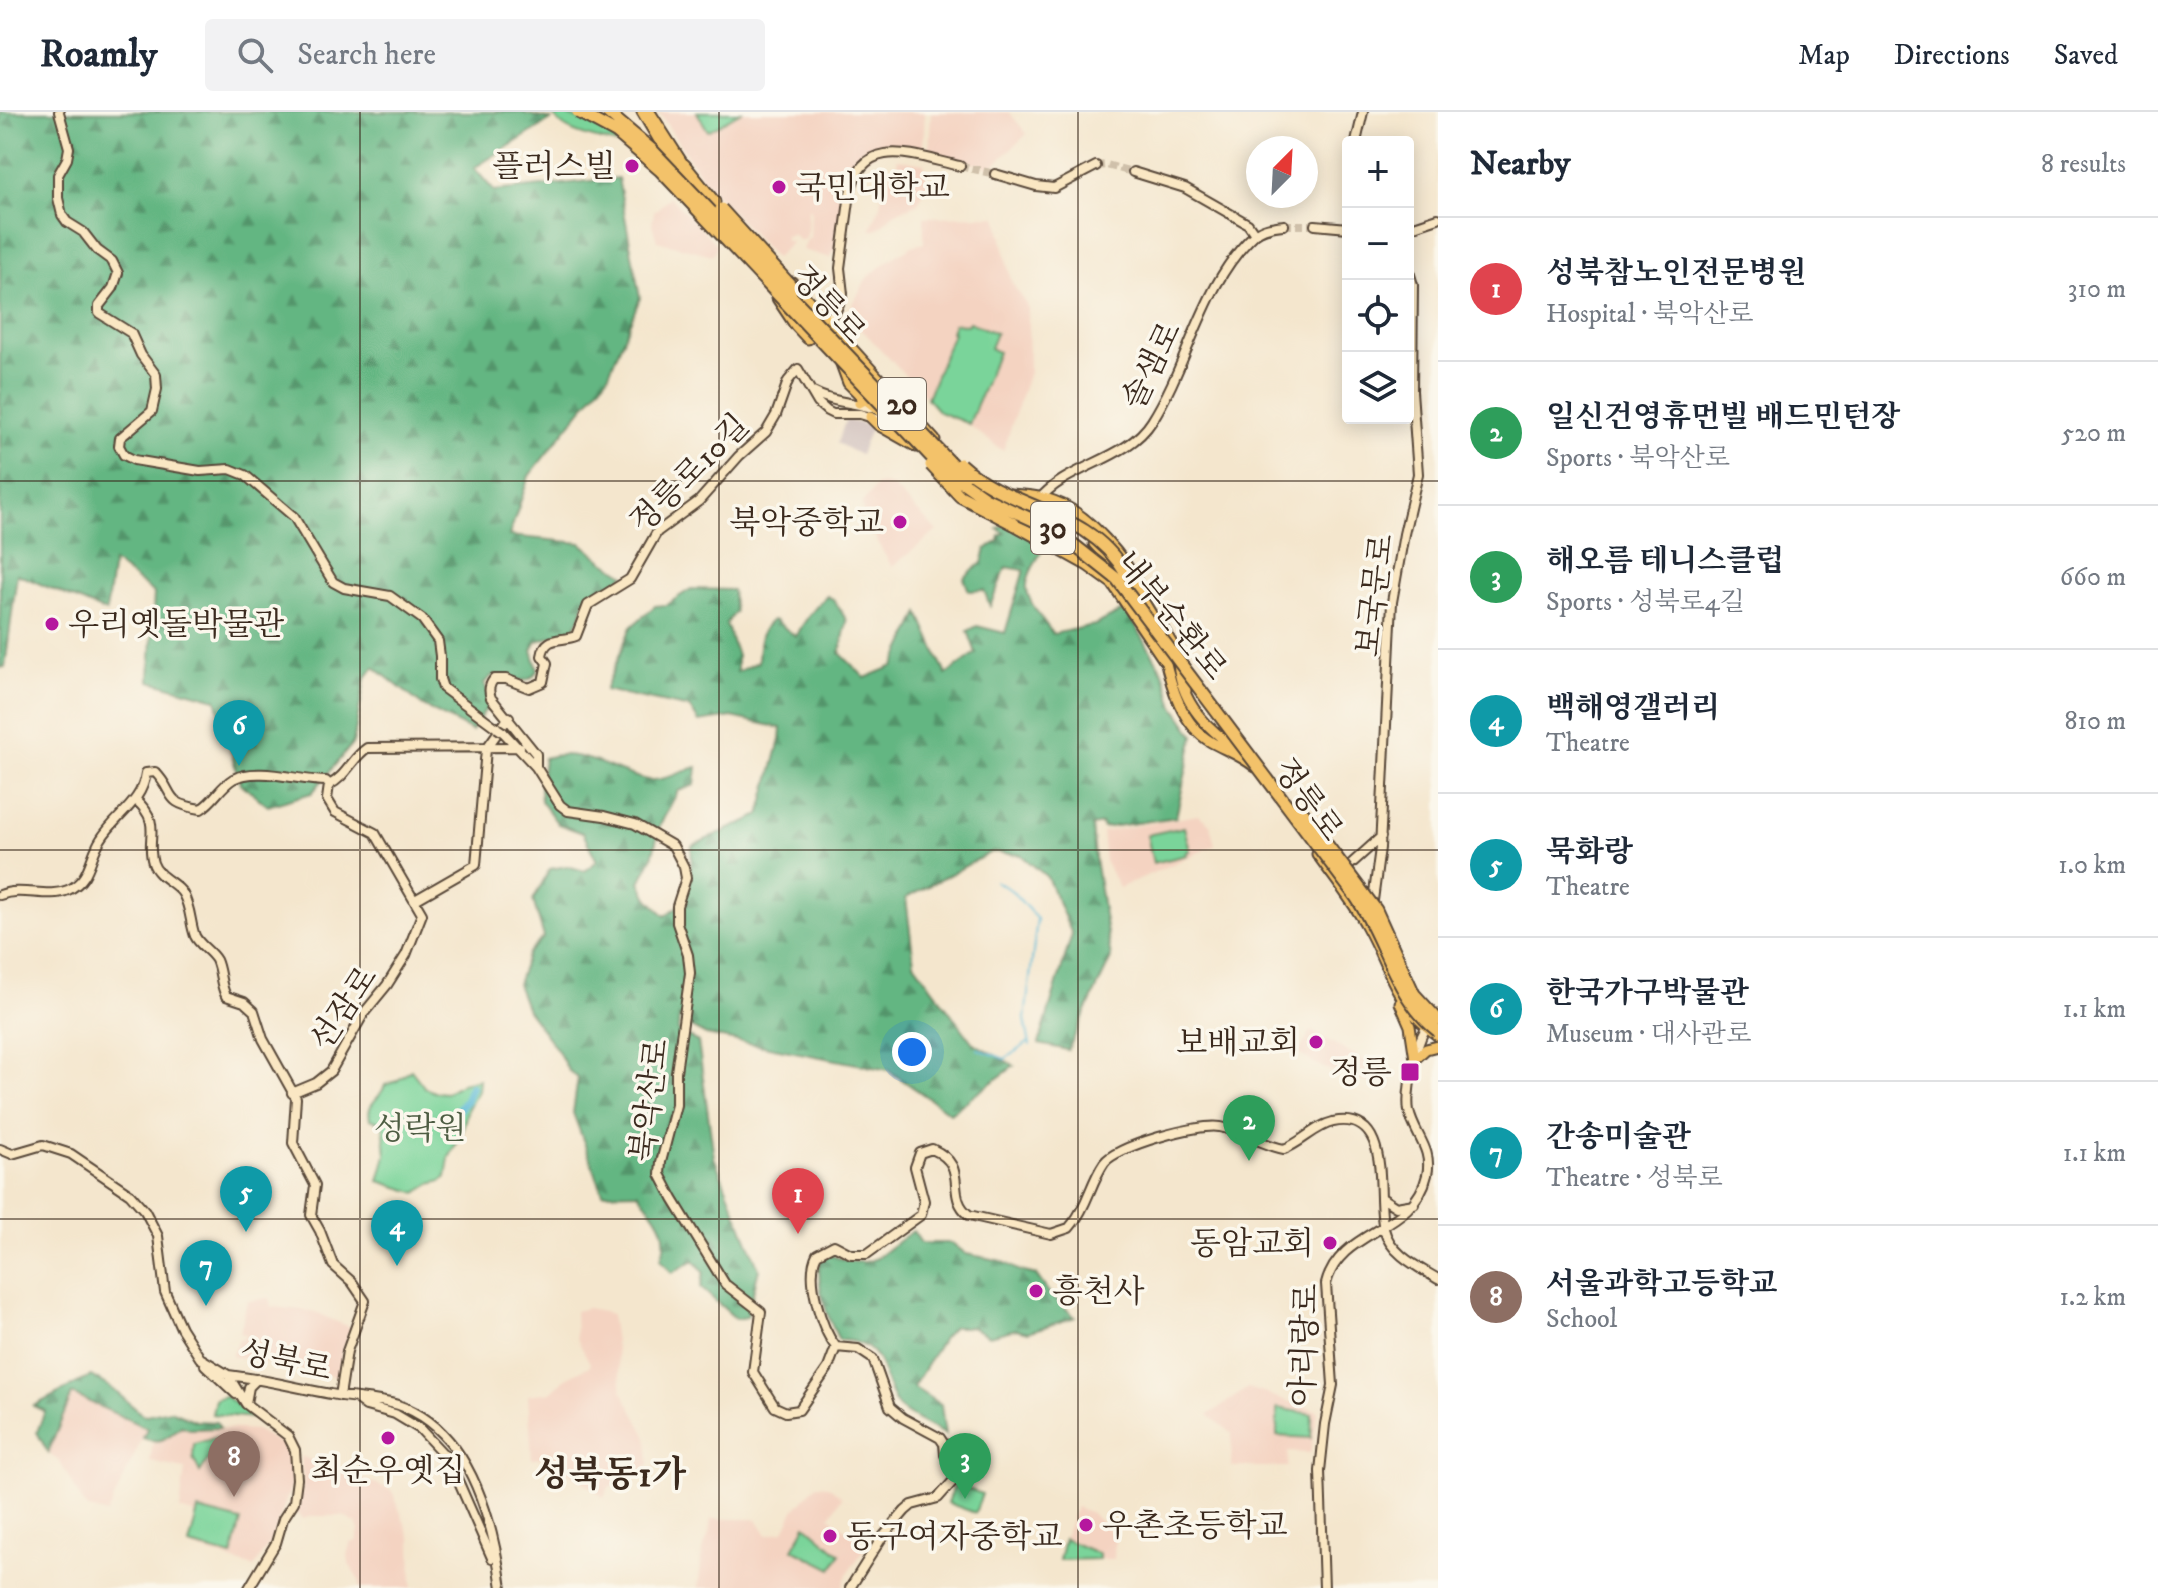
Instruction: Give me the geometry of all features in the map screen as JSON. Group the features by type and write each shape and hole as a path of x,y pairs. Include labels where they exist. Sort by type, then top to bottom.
{"highway":[{"name":"내부순환로","path":"578,112 617,133 652,163 851,372 963,476 1003,501 1057,524 1112,566 1358,884 1384,926 1414,994 1438,1017"},
{"name":"내부순환로","path":"607,112 652,150 822,323 941,467 971,490 1055,530 1117,579 1350,888 1375,928 1406,996 1438,1034"},
{"path":"684,165 822,323"},
{"path":"727,226 771,284 796,325 851,372"},
{"path":"901,419 940,476 960,496 1088,565 1113,583 1165,660"},
{"path":"901,419 974,476 1067,519 1112,553 1164,639 1178,672"}],"main road":[{"name":"정릉로","path":"642,112 684,182 901,419 927,456 964,493 988,506 1002,508 1055,501 1076,513 1117,553 1135,578 1177,653 1185,669 1186,691"},
{"name":"정릉로","path":"650,112 699,189 727,226 768,256"},
{"name":"정릉로","path":"684,165 768,256 822,323 972,477 1001,492 1037,502 1068,518 1102,552 1129,599 1157,638 1190,724 1209,740 1253,764 1368,929 1392,983 1426,1027 1438,1034"},
{"name":"정릉로","path":"727,226 753,239"},
{"path":"832,345 848,383 875,414"},
{"path":"832,345 875,414 878,425 909,440 927,456"},
{"name":"정릉로","path":"1177,653 1178,672 1201,722 1263,768 1375,913 1410,991 1421,994 1438,1017"},
{"path":"1264,778 1327,864 1334,864 1333,857"},
{"path":"1337,881 1339,873 1345,872"},
{"path":"1374,894 1375,913"},
{"path":"1392,983 1405,998 1411,995 1410,991"},
{"path":"1392,983 1410,1026 1415,1059"},
{"path":"1415,1059 1426,1049 1438,1046"}],"street":[{"name":"북악산로","path":"59,112 69,148 58,175 62,215 83,232 117,269 117,280 99,306 99,313 131,333 141,355 156,375 157,389 152,411 120,438 119,446 124,455 134,460 192,470 230,469 245,475 294,517 333,582 344,588 390,596 422,619 438,641 443,688 520,747 560,805 568,811 635,824 673,846 686,878 677,906 677,923 688,955 690,973 676,1072 676,1105 660,1174 725,1284 761,1312 753,1372 775,1407 786,1412 799,1410 828,1368 836,1347"},
{"path":"1357,136 1363,112"},
{"path":"822,323 836,311 843,294 840,268 850,193 857,171 863,164 888,153 960,166"},
{"path":"995,174 1026,184 1054,188 1096,166"},
{"path":"1133,172 1185,188 1248,224 1255,234 1284,225"},
{"path":"1414,226 1438,218"},
{"path":"1315,225 1342,227"},
{"path":"727,226 822,323 832,345"},
{"name":"솔샘로","path":"1037,502 1079,472 1125,447 1147,428 1170,388 1210,297 1230,263 1255,234"},
{"name":"보국문로","path":"1374,894 1381,837 1392,602 1418,474 1412,391 1412,280"},
{"name":"정릉로10길","path":"509,717 491,698 489,687 494,679 506,679 529,688 543,682 547,663 542,656 547,644 551,640 576,636 588,605 630,579 657,532 699,501 739,456 766,432 776,415 788,381 798,369 820,399"},
{"path":"820,399 824,410 833,414 875,414 923,427"},
{"path":"820,399 836,402 860,400"},
{"path":"875,414 910,433 923,427"},
{"path":"329,785 327,799 335,812 375,833 415,900 476,865 486,749 509,717 536,754 536,767"},
{"path":"329,785 339,781 358,754 367,748 520,747"},
{"path":"0,895 12,890 61,892 82,881 100,840 136,800 144,786 146,773 155,772 163,780 166,793 184,807 201,809 231,780 247,775 269,774 302,781 326,781 329,785"},
{"path":"136,800 148,810 155,868 182,891 196,939 217,962 223,989 232,999 251,1006 263,1039 296,1098 293,1143 315,1185 311,1215 333,1265 352,1282 365,1301 347,1351 340,1396"},
{"path":"1345,872 1381,837"},
{"name":"선잠로","path":"292,1093 316,1083 331,1071 364,1013 395,973 409,950 422,914 415,900"},
{"path":"1368,929 1375,913"},
{"path":"1382,1198 1396,1207 1415,1204 1425,1183 1429,1164 1426,1145 1409,1108 1410,1086 1426,1027 1438,1017"},
{"path":"850,1588 881,1539 905,1511 912,1505 938,1498 955,1479 954,1470 940,1438 903,1418 890,1407 873,1359 858,1349 836,1347 828,1337 813,1288 813,1263 822,1249 834,1245 851,1254 867,1254 921,1215 924,1201 915,1167 920,1153 932,1149 945,1155 953,1164 957,1197 961,1209 969,1215 1051,1234 1069,1228 1077,1219 1103,1166 1113,1155 1161,1137 1204,1126 1227,1129 1284,1149 1330,1123 1348,1123 1362,1127 1371,1136 1378,1153 1383,1228 1390,1243 1438,1279"},
{"name":"성북로","path":"0,1149 12,1154 43,1145 71,1154 130,1194 145,1211 158,1236 165,1292 181,1328 200,1358 228,1375 358,1400 366,1406 395,1414 420,1429 449,1460 486,1540 500,1588"},
{"name":"아리랑로","path":"1324,1588 1320,1471 1333,1385 1326,1284 1346,1249 1383,1228 1415,1204"},
{"path":"200,1358 226,1387 293,1442 297,1479 294,1502 283,1519 276,1543 249,1588"},
{"path":"228,1375 243,1400"},
{"path":"243,1400 257,1379"}],"shaded area":[{"name":"국민대학교","path":"659,112 925,112 923,146 919,150 901,148 879,151 854,170 847,194 841,246 832,253 831,258 803,250 810,238 811,209 808,209 807,235 803,240 798,240 794,234 785,236 785,241 791,241 790,244 775,258 703,180"},
{"path":"931,112 1009,112 1027,134 992,167 929,155"},
{"path":"898,159 924,163 928,184 918,203 895,213 876,230 870,230 880,206 885,175 895,171"},
{"path":"670,197 717,245 713,255 657,241 652,224 654,212"},
{"path":"997,216 1011,281 1028,308 1029,372 1003,451 970,426 943,415 865,333 845,319 866,279 886,262 912,246 924,243 924,217"},
{"path":"846,420 871,426 860,455 837,443"},
{"name":"북악중학교","path":"877,485 892,486 937,531 892,567 876,540 874,527 863,511 862,503"},
{"path":"1198,815 1210,824 1215,845 1119,888 1105,861 1102,832"},
{"path":"1311,1031 1364,1060 1389,1065 1393,1090 1326,1069 1298,1054"},
{"path":"269,1298 271,1307 312,1311 351,1328 342,1351 338,1377 231,1356 239,1339 245,1338 240,1333 247,1301"},
{"path":"588,1308 611,1314 622,1391 647,1437 649,1464 631,1481 609,1487 604,1497 553,1461 532,1459 528,1395 551,1392 564,1379 591,1365 576,1337 575,1311"},
{"path":"1248,1388 1318,1411 1310,1453 1288,1452 1287,1467 1231,1467 1232,1433 1208,1415"},
{"path":"72,1394 147,1428 107,1514 86,1508 60,1462 48,1453"},
{"path":"181,1426 256,1430 286,1447 292,1462 292,1484 272,1539 254,1567 190,1547 196,1515 180,1510 185,1469 150,1462 153,1442 158,1442"},
{"path":"301,1456 392,1491 411,1539 412,1588 359,1588 360,1582 349,1564 348,1552 351,1543 357,1541 357,1524 343,1516 303,1519 296,1512 303,1482"},
{"path":"817,1485 828,1486 842,1497 830,1516 866,1547 847,1574 842,1588 698,1588 703,1548 711,1519 757,1519 767,1535 784,1531 794,1510"},
{"name":"우촌초등학교","path":"1076,1507 1091,1513 1115,1536 1114,1559 1099,1559 1099,1553 1064,1539"}],"green space":[{"path":"0,112 519,112 551,120 474,168 494,191 618,178 640,298 608,376 529,476 509,536 581,543 625,575 585,600 572,631 537,641 532,650 538,670 534,676 518,680 493,675 484,683 495,711 485,710 472,731 423,706 374,667 365,679 353,743 312,793 268,806 240,783 216,699 150,681 154,593 113,562 106,612 17,574 5,667 0,668"},
{"path":"552,112 599,128 617,140 616,144 570,130"},
{"path":"697,112 741,112 708,131"},
{"path":"969,322 996,333 990,348 998,352 969,424 939,412 927,398 953,333 954,323 967,325"},
{"path":"1014,519 1050,536 1028,577 1027,586 1033,605 1053,634 1095,625 1126,609 1163,672 1174,706 1194,735 1176,817 1103,828 1102,824 1092,826 1111,958 1068,1050 1039,1044 1072,934 1047,877 1021,855 991,852 906,898 914,963 972,1042 1014,1066 950,1113 888,1070 706,1035 687,1025 679,1016 678,1031 698,1042 714,1157 759,1269 747,1317 736,1319 701,1288 704,1272 694,1260 672,1273 661,1259 663,1231 656,1215 638,1192 603,1193 573,1113 578,1078 568,1070 558,1051 527,1010 517,984 528,953 544,937 533,900 550,869 567,866 585,871 597,861 583,833 558,824 541,801 544,758 571,755 648,780 666,778 697,767 695,785 678,791 660,825 652,858 640,882 648,898 665,916 683,903 690,879 692,846 760,815 781,728 732,717 699,722 690,708 605,690 631,627 655,606 666,605 691,589 732,590 735,612 726,624 737,656 737,672 758,662 762,634 772,620 796,637 809,615 827,596 834,600 847,621 840,653 865,678 894,666 919,613 946,675 976,653 968,631 977,626 1005,633 1024,570 1006,567 990,606 984,590 969,591 964,578 982,563 986,549 1005,533 998,529"},
{"path":"1184,827 1190,851 1186,852 1187,855 1153,863 1147,835"},
{"name":"성락원","path":"411,1070 425,1088 434,1092 446,1093 462,1083 479,1079 478,1091 468,1108 462,1132 449,1158 446,1177 417,1193 379,1181 386,1155 383,1123 370,1119 369,1113 385,1085 397,1081"},
{"path":"913,1231 921,1243 952,1243 966,1254 1002,1261 1036,1275 1050,1294 1075,1317 1028,1332 1016,1329 989,1336 972,1327 953,1327 913,1387 941,1405 945,1435 900,1409 874,1353 855,1342 839,1340 821,1291 820,1260 827,1254 866,1262"},
{"path":"91,1376 110,1387 142,1414 170,1410 196,1421 216,1422 220,1428 190,1429 181,1426 164,1439 150,1440 143,1438 147,1428 72,1394 48,1453 37,1432 45,1411 34,1406"},
{"path":"225,1396 254,1418 212,1414 215,1399"},
{"path":"1277,1408 1312,1414 1311,1438 1277,1436"},
{"path":"215,1438 221,1441 200,1472 193,1458 194,1444"},
{"path":"955,1484 982,1494 975,1513 948,1503"},
{"path":"198,1510 241,1521 232,1556 189,1545"},
{"path":"806,1525 840,1554 832,1569 793,1549"},
{"path":"1064,1539 1099,1554 1099,1559 1059,1560"}],"waterway":[{"path":"995,881 1011,890 1037,919 1025,1019 1030,1045"},
{"path":"978,1049 1005,1059 1029,1042"},
{"path":"446,1123 465,1102 471,1087"}],"tunnel":[{"path":"1096,166 1106,165 1133,172"},
{"path":"960,166 995,174"},
{"path":"1284,225 1315,225"}],"place":[{"name":"플러스빌","path":"632,166"},
{"name":"국민대학교","path":"779,187"},
{"name":"북악중학교","path":"900,522"},
{"name":"우리옛돌박물관","path":"52,624"},
{"name":"한국가구박물관","path":"239,766"},
{"name":"보배교회","path":"1316,1042"},
{"name":"정릉","path":"1410,1072"},
{"name":"일신건영휴먼빌 배드민턴장","path":"1249,1161"},
{"name":"묵화랑","path":"246,1232"},
{"name":"성북참노인전문병원","path":"798,1234"},
{"name":"동암교회","path":"1330,1243"},
{"name":"백해영갤러리","path":"397,1266"},
{"name":"흥천사","path":"1036,1291"},
{"name":"간송미술관","path":"206,1306"},
{"name":"최순우옛집","path":"388,1438"},
{"name":"서울과학고등학교","path":"234,1497"},
{"name":"해오름 테니스클럽","path":"965,1499"},
{"name":"우촌초등학교","path":"1086,1525"},
{"name":"동구여자중학교","path":"830,1536"}],"district":[{"name":"성북동1가","path":"610,1473"}]}
